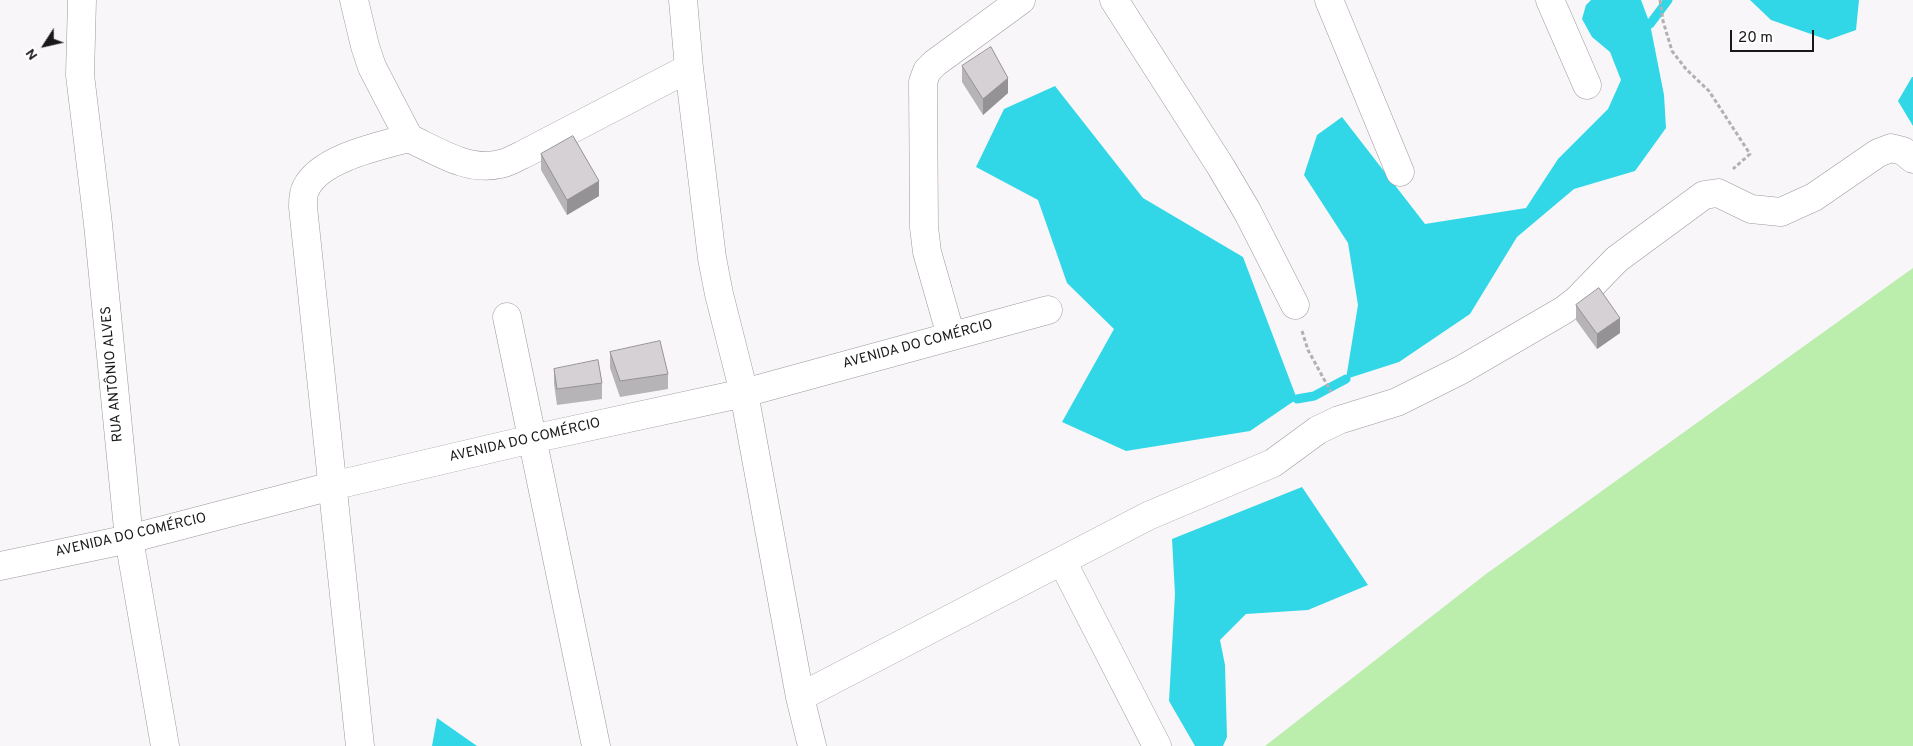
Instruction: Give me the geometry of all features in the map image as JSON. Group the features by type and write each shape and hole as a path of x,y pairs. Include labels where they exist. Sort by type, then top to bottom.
{"street":[{"name":"RUA ANTÔNIO ALVES","path":"82,0 80,75 98,224 129,539 165,746"},
{"path":"354,0 372,67 409,138 458,161 479,166 501,164 522,155 689,68"},
{"path":"683,0 689,68 712,258 744,393 800,697 812,746"},
{"path":"951,336 927,252 924,227 924,82 927,71 934,63 1021,0"},
{"path":"1114,0 1221,167 1247,211 1295,305"},
{"path":"1329,0 1400,172"},
{"path":"1550,0 1587,85"},
{"path":"360,746 303,207 305,189 312,178 337,161 352,154 409,138"},
{"path":"800,697 1148,516 1273,462 1318,430 1338,420 1397,402 1461,370 1564,310 1577,300 1618,259 1704,195 1718,194 1751,209 1781,212 1814,197 1878,153 1891,148 1903,151 1913,159"},
{"name":"AVENIDA DO COMÉRCIO","path":"0,566 129,539 332,486 532,439 744,393 1048,310"},
{"path":"507,317 596,746"},
{"path":"1062,561 1157,746"}],"path":[{"path":"1660,0 1672,51 1686,69 1709,90 1750,154 1704,195"},
{"path":"1295,305 1308,350 1332,394"}],"green space":[{"path":"1913,268 1913,746 1265,746 1486,574"}],"water":[{"path":"1591,0 1641,0 1650,24 1664,95 1666,128 1635,171 1574,189 1517,237 1470,314 1399,362 1346,379 1358,305 1348,243 1304,175 1317,135 1342,117 1425,224 1526,208 1558,159 1608,109 1621,80 1610,52 1592,37 1582,19 1586,5"},
{"path":"1750,0 1859,0 1856,30 1828,40 1771,20"},
{"path":"1913,77 1913,126 1898,101"},
{"path":"1055,86 1143,198 1243,257 1297,399 1250,431 1126,451 1062,422 1114,329 1067,283 1038,200 976,167 1004,109"},
{"path":"1302,487 1368,585 1308,610 1246,614 1220,640 1225,665 1227,737 1223,746 1195,746 1169,701 1175,594 1172,539"},
{"path":"437,718 477,746 432,746"}],"building":[{"path":"991,47 1008,78 983,99 962,66"},
{"path":"573,136 599,181 567,200 541,154"},
{"path":"1599,288 1620,318 1597,334 1576,305"},
{"path":"660,341 668,374 620,381 610,352"},
{"path":"598,360 602,383 557,389 554,369"}],"waterway":[{"path":"1650,24 1668,0"},
{"path":"1297,399 1314,396 1346,379"}]}
